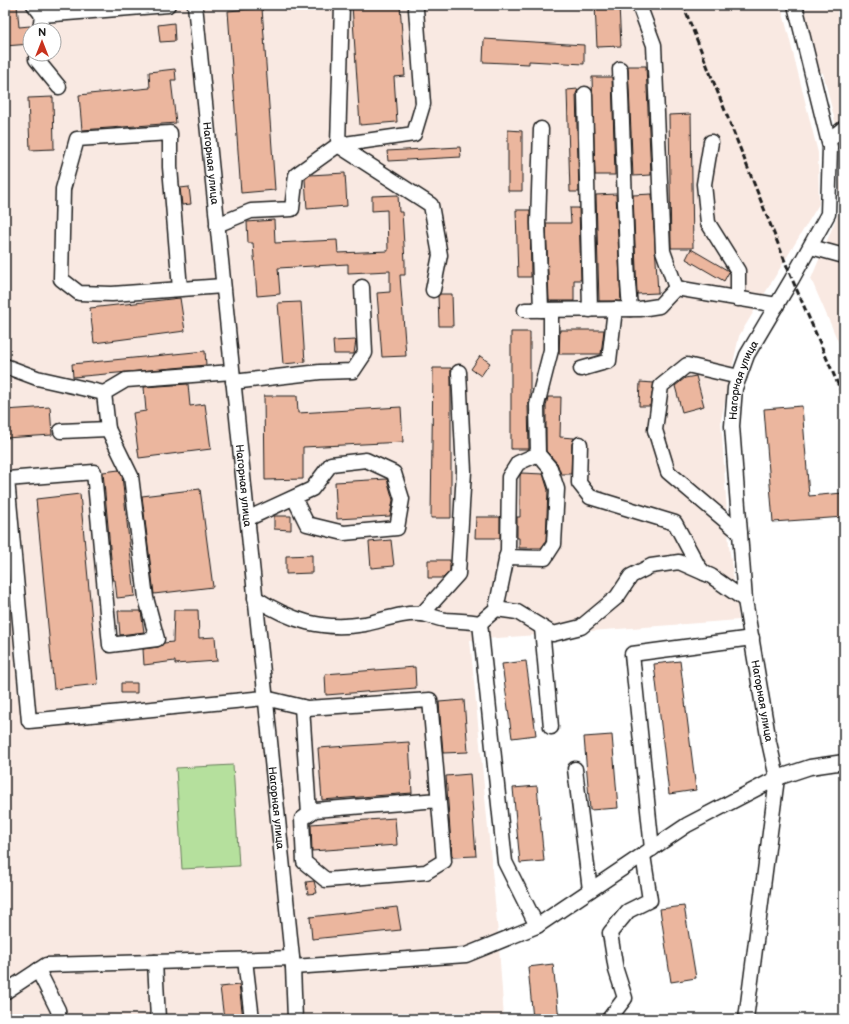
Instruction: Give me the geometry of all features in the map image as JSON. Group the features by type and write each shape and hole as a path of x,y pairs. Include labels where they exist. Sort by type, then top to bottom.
{"street":[{"path":"39,22 38,10 168,5"},
{"name":"Нагорная улица","path":"195,5 292,963 295,1019"},
{"path":"338,145 342,5"},
{"path":"639,5 654,45 663,251 676,288"},
{"name":"Нагорная улица","path":"746,1019 777,778 769,742 746,600 732,426 735,388 746,354 777,306 828,214 829,140 795,5"},
{"path":"217,225 250,211 292,209 296,175 338,145 414,134 423,104 416,9"},
{"path":"39,62 60,87"},
{"path":"620,69 630,309"},
{"path":"585,94 590,310"},
{"path":"829,140 844,128"},
{"path":"506,557 545,558 554,544 557,489 550,468 538,454 537,405 550,350 538,223 541,129"},
{"path":"180,289 170,167 170,133 77,139 63,188 61,279 79,293 112,294 223,286"},
{"path":"711,142 704,184 708,223 738,271 738,299"},
{"path":"338,145 432,205 440,255 433,290"},
{"path":"811,247 844,256"},
{"path":"5,366 37,378 104,393 126,380 232,377 353,370 365,353 362,287"},
{"path":"676,288 777,306"},
{"path":"525,310 630,309 659,306 676,288"},
{"path":"581,369 609,361 615,309"},
{"path":"739,377 687,365 661,386 655,430 668,472 740,533"},
{"path":"422,614 458,574 464,472 459,372"},
{"path":"104,393 108,429 131,476 146,598 156,638 110,645 94,472 7,479 29,721 265,698 307,708 430,700 444,861 426,872 326,880 304,862 302,819 315,810 438,800"},
{"path":"60,431 108,429"},
{"path":"580,444 579,483 590,497 675,523 698,566 705,574"},
{"path":"255,598 275,611 295,620 327,627 364,624 393,617 422,614 446,620 480,623 496,609 506,557 509,477 518,463 538,454"},
{"path":"247,520 312,489 331,464 366,460 394,473 402,499 397,528 344,533 307,524 294,498"},
{"path":"496,609 517,612 553,634 581,627 617,597 631,576 651,566 679,562 705,574 746,600"},
{"path":"480,623 505,862 537,926"},
{"path":"542,628 551,728"},
{"path":"609,1019 625,998 616,970 610,933 628,911 650,900 648,852 632,654 752,638"},
{"path":"302,707 309,814"},
{"path":"5,992 46,964 244,960 292,963 466,955 537,926 687,825 777,778 810,767 844,762"},
{"path":"575,769 590,890"},
{"path":"244,960 252,1019"},
{"path":"155,962 158,1019"},
{"path":"38,970 58,1010 59,1019"}],"shaded area":[{"path":"5,5 781,5 818,153 819,204 739,336 721,420 729,546 739,620 470,640 498,933 504,1019 5,1019"},
{"path":"804,5 844,5 844,355 811,279 838,214 842,149 823,73 818,72"}],"green space":[{"path":"233,765 239,866 182,869 176,768"}],"building":[{"path":"5,5 17,5 19,27 22,27 22,45 5,46"},
{"path":"352,5 400,5 405,76 394,77 397,122 360,125"},
{"path":"595,5 619,5 621,46 597,47"},
{"path":"262,8 275,190 241,193 228,11"},
{"path":"174,23 175,41 160,42 158,25"},
{"path":"484,39 584,45 584,64 529,61 529,64 483,62"},
{"path":"628,66 646,66 651,175 633,176"},
{"path":"175,69 176,80 171,80 176,123 82,130 79,95 150,88 149,72"},
{"path":"592,77 612,77 615,175 595,175"},
{"path":"578,89 576,94 579,192 570,192 567,90"},
{"path":"53,97 54,149 30,150 28,98"},
{"path":"691,114 693,248 671,248 669,115"},
{"path":"508,130 522,131 522,191 508,191"},
{"path":"460,147 461,157 388,161 387,151"},
{"path":"345,173 347,206 307,209 305,179 310,175"},
{"path":"189,187 191,204 182,205 180,188"},
{"path":"616,194 621,301 599,301 596,195"},
{"path":"652,194 658,293 637,294 633,195"},
{"path":"398,195 399,212 402,212 405,262 405,275 400,275 406,356 382,357 377,293 390,292 390,271 348,273 348,264 278,268 280,294 257,296 253,243 248,243 247,222 274,220 275,243 337,240 338,253 388,251 387,210 372,211 372,196"},
{"path":"570,208 579,208 581,280 574,280 574,301 549,301 546,223 571,223"},
{"path":"516,210 530,210 531,277 518,277"},
{"path":"691,249 727,270 729,272 724,281 686,259"},
{"path":"440,294 452,294 453,326 439,326 438,296"},
{"path":"180,298 185,331 94,343 90,308"},
{"path":"301,302 305,362 283,364 278,303"},
{"path":"560,330 604,330 601,354 559,354"},
{"path":"511,332 530,332 530,396 528,405 529,449 511,449"},
{"path":"356,340 354,354 334,354 333,341"},
{"path":"205,351 206,365 73,377 72,364"},
{"path":"480,356 490,363 481,376 471,369"},
{"path":"433,368 451,368 451,518 431,518"},
{"path":"696,376 704,406 682,412 675,386 685,378"},
{"path":"640,382 654,383 650,406 639,406"},
{"path":"188,384 190,406 205,404 211,449 139,458 133,413 146,411 144,387"},
{"path":"264,396 297,396 298,413 401,407 403,442 303,447 303,479 265,480"},
{"path":"548,397 561,397 560,437 574,438 572,444 571,474 561,474 557,463 546,451 546,406"},
{"path":"802,406 809,496 843,493 844,517 773,522 764,409"},
{"path":"50,407 52,435 5,438 5,410"},
{"path":"119,470 122,476 135,596 117,598 115,580 113,580 103,472"},
{"path":"521,473 543,474 548,490 546,541 541,548 519,548 519,538 517,538 517,517 520,517"},
{"path":"387,479 393,500 390,516 337,519 335,482"},
{"path":"200,489 213,587 154,594 142,496"},
{"path":"80,494 98,684 54,689 36,499"},
{"path":"274,516 291,516 291,530 274,529"},
{"path":"476,517 500,517 500,538 475,538"},
{"path":"391,540 394,566 371,568 369,542"},
{"path":"312,555 312,573 286,574 286,556"},
{"path":"428,560 450,560 450,571 443,578 428,578"},
{"path":"174,610 198,610 199,638 215,637 217,661 175,664 175,661 144,665 143,649 158,647 164,643 173,642"},
{"path":"118,611 141,611 144,632 120,635"},
{"path":"526,661 536,735 512,738 502,664"},
{"path":"680,661 696,790 669,794 654,664"},
{"path":"415,667 416,688 326,695 325,674"},
{"path":"121,683 137,683 137,693 121,693"},
{"path":"464,700 468,752 443,753 439,702"},
{"path":"612,735 618,808 590,810 584,737"},
{"path":"409,742 412,793 322,800 318,748"},
{"path":"470,774 476,856 452,857 446,776"},
{"path":"537,786 544,861 520,863 513,788"},
{"path":"395,818 397,845 312,851 311,824"},
{"path":"314,881 317,893 308,894 306,882"},
{"path":"684,906 696,978 671,982 660,909"},
{"path":"397,907 401,930 312,939 310,917"},
{"path":"553,964 559,1019 533,1019 528,967"},
{"path":"239,985 243,1019 224,1019 220,987"}],"railway":[{"path":"683,5 792,279 844,398"}]}
